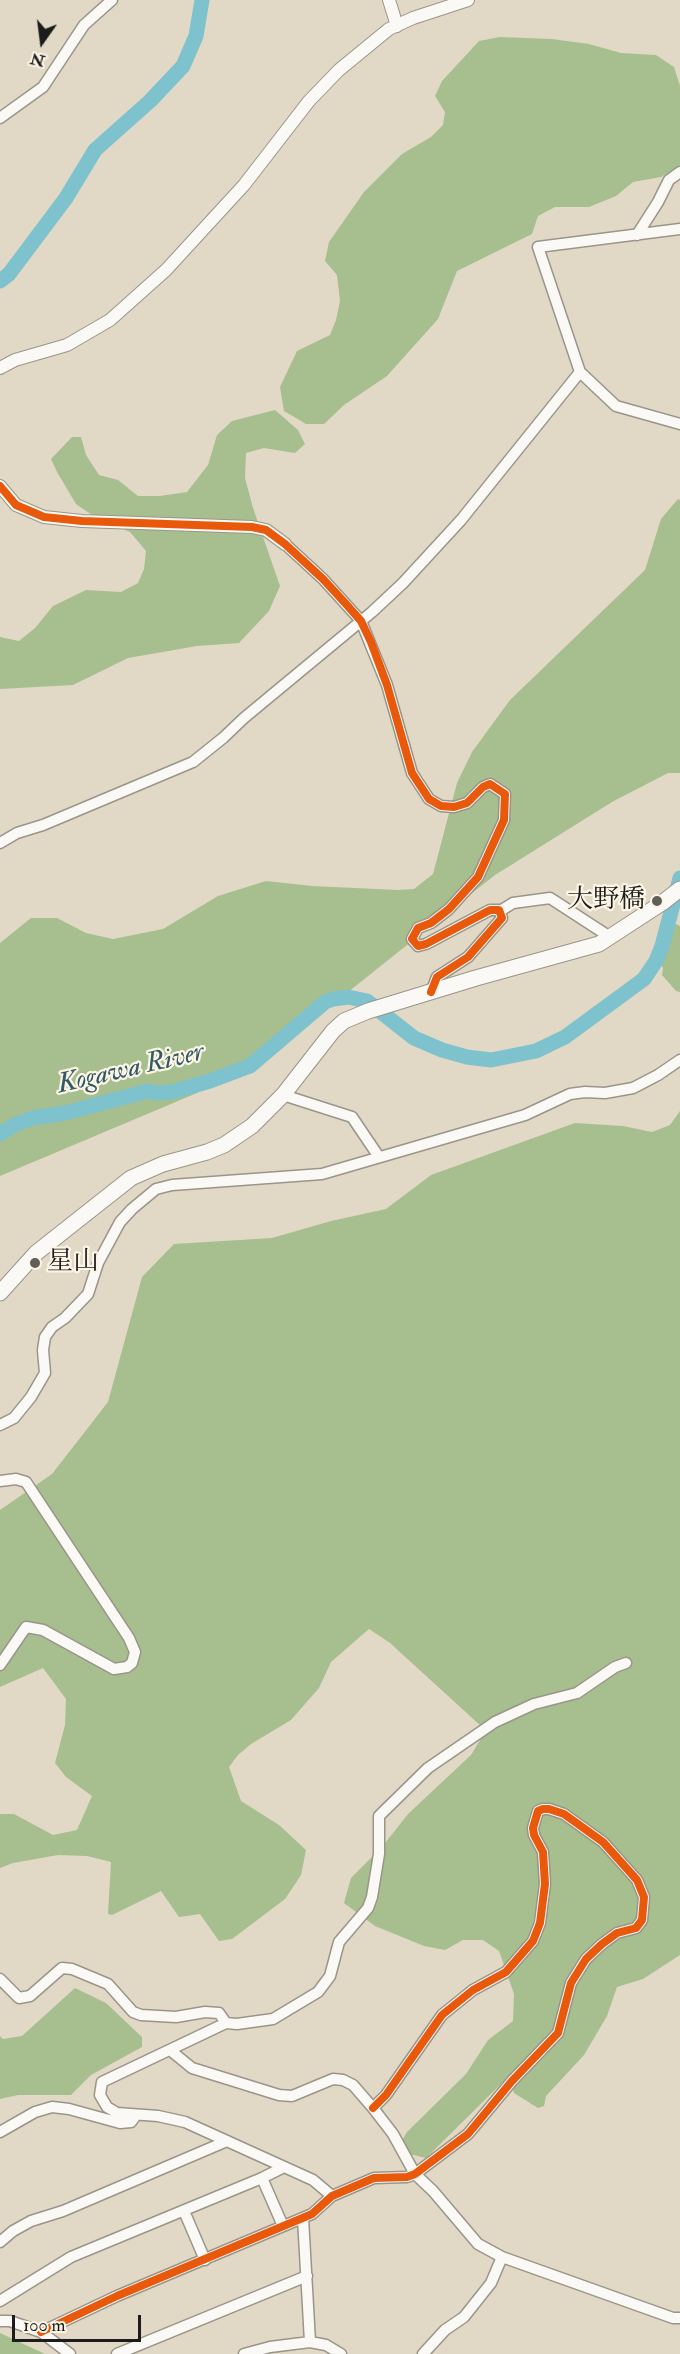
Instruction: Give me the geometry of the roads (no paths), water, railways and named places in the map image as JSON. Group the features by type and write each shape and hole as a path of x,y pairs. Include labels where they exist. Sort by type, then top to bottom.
{"main road":[{"path":"0,1293 36,1253 131,1178 163,1164 224,1145 252,1126 283,1095 338,1026 354,1016 583,950 610,937 680,889"}],"street":[{"path":"0,118 43,87 77,33 89,19 112,0"},
{"path":"389,0 397,26"},
{"path":"0,368 15,360 67,345 110,320 165,270 200,234 244,185 309,101 339,70 389,29 413,18 468,0"},
{"path":"637,235 669,180 680,172"},
{"path":"680,229 538,247 580,372 616,406 680,424"},
{"path":"0,843 17,833 193,762 403,583 461,520 580,372"},
{"path":"0,486 16,505 44,517 94,522 252,527 266,531 285,544 323,579 361,621 387,685 412,773 429,799 441,806 454,807 467,803 483,787 490,784 505,795 504,820 478,877 449,909 415,931 412,939 414,944 418,946 426,944 490,909 500,911"},
{"path":"500,911 513,903 554,898 573,914 610,937"},
{"path":"431,992 437,977 468,957 491,932 502,918 500,911"},
{"path":"0,1425 14,1418 31,1397 45,1373 43,1350 48,1331 88,1294 98,1263 120,1222 151,1192 172,1185 322,1174 525,1114 570,1094 605,1093 633,1088 680,1060"},
{"path":"283,1095 352,1117 378,1157"},
{"path":"0,1481 16,1479 26,1482 129,1638 135,1652 132,1663 128,1667 114,1669 43,1630 26,1627 0,1665"},
{"path":"332,2196 313,2180 185,2122 158,2116 117,2113 107,2107 100,2094 102,2082 226,2023 237,2024 273,2019 318,1992 330,1976 339,1942 368,1908 372,1897 379,1854 379,1816 428,1768 495,1722 534,1704 577,1693 615,1667 627,1663"},
{"path":"41,2332 117,2296 312,2214 332,2196 374,2178 407,2177 416,2174 468,2134 512,2081 558,2033 571,1983 586,1959 617,1933 636,1928 642,1920 644,1897 637,1880 603,1842 564,1814 549,1809 538,1811 533,1828 543,1852 546,1884 540,1923 533,1941 506,1972 473,1990 442,2015 386,2095 373,2108"},
{"path":"0,1979 19,1998 30,1996 62,1968 108,1984 133,2012 141,2015 176,2017 205,2012 219,2013 226,2023"},
{"path":"170,2050 192,2068 279,2095 292,2096 333,2079 343,2080 353,2085 393,2134 416,2174 434,2191 478,2244 502,2257 673,2318 680,2318"},
{"path":"0,2132 35,2112 52,2107 69,2109 120,2123 131,2122 136,2115"},
{"path":"0,2242 13,2231 31,2221 63,2211 227,2141"},
{"path":"0,2301 71,2257 284,2167"},
{"path":"262,2178 283,2226"},
{"path":"184,2211 205,2260"},
{"path":"303,2218 310,2342"},
{"path":"423,2354 445,2330 464,2317 490,2283 502,2257"},
{"path":"117,2354 307,2276"},
{"path":"0,2320 10,2321 41,2332 70,2354"},
{"path":"244,2354 270,2346 310,2342 326,2345 341,2354"}],"waterway":[{"path":"0,281 9,274 66,198 95,150 150,101 183,66 196,36 202,0"},
{"name":"Kogawa River","path":"0,1134 16,1124 33,1118 65,1113 148,1091 172,1092 250,1066 325,1002 333,999 348,997 367,1001 414,1038 442,1050 467,1057 491,1060 536,1051 565,1037 644,979 656,961 662,946 680,878"}],"place":[{"name":"大野橋","path":"657,901"},
{"name":"星山","path":"35,1263"}]}
